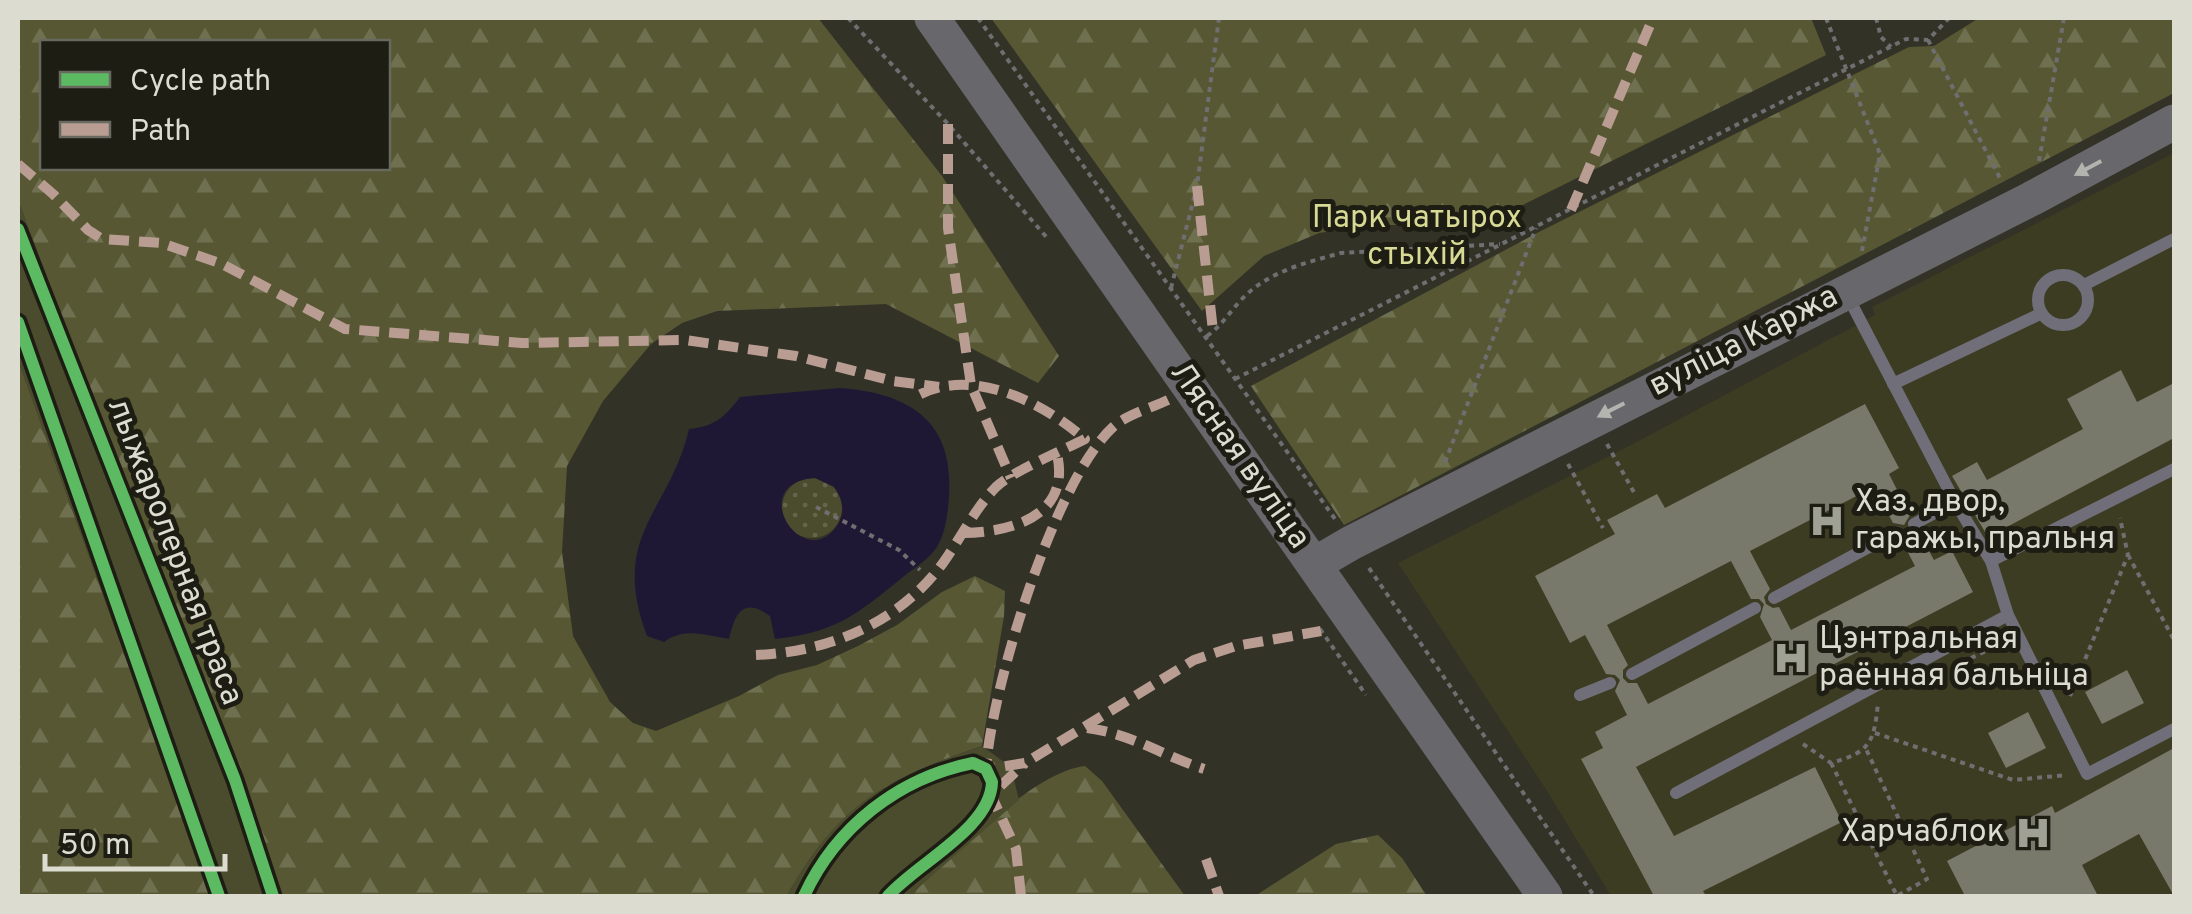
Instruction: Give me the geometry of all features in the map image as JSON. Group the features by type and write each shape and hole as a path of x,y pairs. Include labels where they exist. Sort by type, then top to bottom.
{"main road":[{"name":"Лясная вуліца","path":"932,18 1545,896"},
{"name":"вуліца Каржа","path":"1315,564 1845,290 2031,199 2174,122"}],"lane":[{"path":"2084,285 2174,239"},
{"path":"2061,274 2084,285 2088,300 2077,321 2054,324 2042,314 2038,297 2045,282 2061,274"},
{"path":"1845,290 1956,502 1992,560 2008,615 2087,774 2174,729"},
{"path":"1893,384 2042,314"},
{"path":"1992,560 2174,469"},
{"path":"1914,524 1956,502"},
{"path":"1774,598 1897,532"},
{"path":"1632,674 1756,608"},
{"path":"1676,793 2008,615"},
{"path":"1580,695 1610,683"}],"path":[{"path":"848,18 948,124 1057,250"},
{"path":"978,18 1342,529"},
{"path":"1171,288 1197,186 1220,18"},
{"path":"1826,18 1880,154 1861,256 1878,247"},
{"path":"1876,18 1881,36 1891,47"},
{"path":"1236,379 1906,39 1928,40 1949,18"},
{"path":"2038,167 2064,18"},
{"path":"1928,40 2003,185"},
{"path":"1441,473 1536,228"},
{"path":"1206,336 1254,288 1285,271 1320,259 1340,253 1504,244"},
{"path":"1604,440 1636,496"},
{"path":"1565,460 1604,528"},
{"path":"2116,498 2128,554 2174,640"},
{"path":"816,507 899,550 920,570"},
{"path":"2060,719 2128,554"},
{"path":"1370,569 1594,896"},
{"path":"1311,616 1368,697"},
{"path":"1966,660 2019,636"},
{"path":"1831,763 1866,749 1875,733 1878,701"},
{"path":"1875,733 2012,780 2087,774"},
{"path":"1802,744 1831,763 1896,896 1927,879 1866,749"}],"shaded area":[{"name":"Хаз. двор, гаражы, пральня","path":"2174,153 2174,896 1611,896 1398,563 1875,315 1872,307"},
{"path":"840,388 886,396 922,415 944,447 949,469 943,535 921,563 858,611 815,632 775,639 770,616 746,608 737,616 729,639 687,633 664,642 647,636 637,601 638,548 680,458 689,429 718,420 740,397","holes":["815,478 834,487 842,505 838,524 825,537 810,540 797,534 782,509 784,495 794,484"]}],"green space":[{"path":"18,18 818,18 942,176 1059,356 1038,383 886,304 717,311 682,323 651,344 603,401 567,466 562,552 573,636 610,702 633,723 656,731 778,675 817,665 858,646 897,625 942,592 975,576 1005,591 982,746 918,771 867,799 825,839 787,896 273,896 235,780 18,200"},
{"path":"991,18 1811,18 1826,55 1482,225 1371,225 1319,233 1264,256 1202,311"},
{"path":"1979,18 2174,18 2174,93 1344,525 1251,386 1537,233 1909,47 1934,46"},
{"path":"18,200 235,780 273,896 212,896 18,360"},
{"path":"18,360 212,896 18,896"},
{"path":"812,478 833,487 842,508 833,529 812,538 791,529 782,508 791,487"},
{"path":"982,746 1011,767 1019,800 912,896 787,896 825,839 867,799 918,771"},
{"path":"1085,766 1102,781 1185,896 912,896 975,834 1020,797 1065,771"},
{"path":"1378,835 1402,858 1427,896 1255,896 1336,844"}],"building":[{"path":"2121,370 2137,402 2174,383 2174,438 1988,537 1952,476 1977,462 1987,480 2083,429 2067,399"},
{"name":"Цэнтральная раённая бальніца","path":"1865,404 1899,468 1889,474 1910,515 1904,525 1893,523 1874,487 1750,551 1770,589 1764,597 1766,604 1779,607 1791,630 1915,566 1902,541 1907,531 1919,533 1934,560 1952,551 1973,592 1636,767 1674,836 1815,767 1842,822 1703,891 1706,896 1654,896 1581,759 1603,748 1595,732 1627,715 1615,691 1620,680 1606,674 1585,635 1570,643 1535,576 1615,534 1607,520 1657,494 1665,508","holes":["1731,561 1751,599 1764,604 1760,617 1772,640 1648,704 1637,683 1628,683 1623,678 1628,665 1607,625"]},
{"path":"2127,670 2144,703 2102,724 2085,692"},
{"path":"2028,712 2046,748 2006,768 1988,733"},
{"path":"2174,748 2174,896 2139,834 2082,865 2098,896 1965,896 1947,861 2052,806 2055,813"}],"marked path":[{"path":"1571,210 1653,18"},
{"path":"948,124 948,228 971,385 1011,478"},
{"path":"18,164 102,239 161,243 222,264 345,329 522,343 685,340 796,356 893,381 939,387"},
{"path":"1197,186 1213,331"},
{"path":"756,655 810,648 884,618 925,584 943,563 996,487 1085,439 1027,401 982,386 937,388 915,397"},
{"path":"1168,400 1113,427 1091,454 1069,492 1048,538 1013,640 990,734 986,769 1025,763 1194,660 1236,646 1321,631"},
{"path":"964,533 1018,524 1046,506 1059,475 1057,454"},
{"path":"1087,728 1132,740 1204,769"},
{"path":"1021,896 1016,849 991,795 1025,763"},
{"path":"1206,859 1219,896"}],"cycle path":[{"name":"лыжаролерная траса","path":"18,229 235,780 273,896"},
{"path":"18,322 219,896"},
{"path":"804,896 833,848 872,809 919,780 946,770 973,763 986,769 992,782 979,815 888,896"}],"place":[{"name":"Хаз. двор, гаражы, пральня","path":"1827,521"},
{"name":"Цэнтральная раённая бальніца","path":"1791,658"},
{"name":"Харчаблок","path":"2033,833"}],"park label":[{"name":"Парк чатырох стыхій","path":"1417,238"}]}
